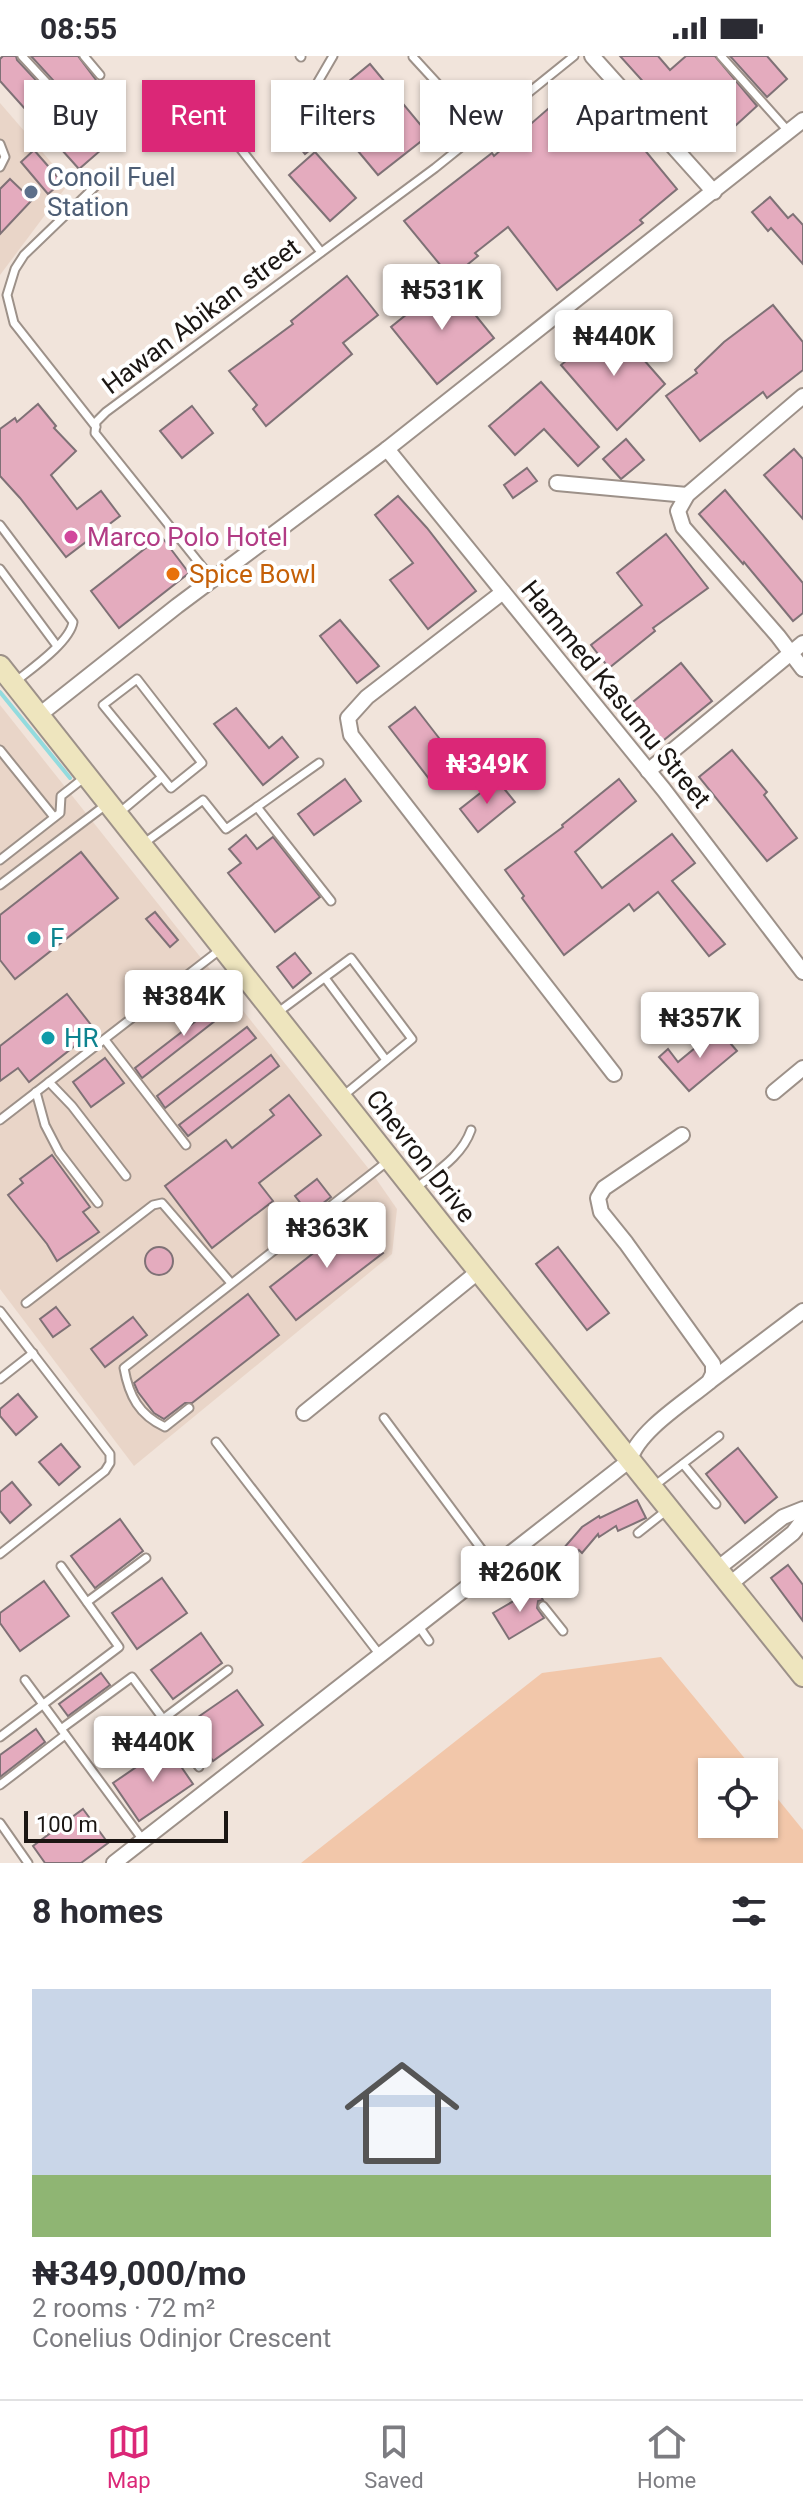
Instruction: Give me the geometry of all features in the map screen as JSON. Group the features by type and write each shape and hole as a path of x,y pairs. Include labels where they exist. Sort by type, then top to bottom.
{"main road":[{"name":"Chevron Drive","path":"0,666 803,1676"}],"street":[{"path":"592,56 714,192"},
{"path":"38,716 212,579 387,449 803,120"},
{"path":"803,396 687,495 678,511 683,527 797,648 803,669"},
{"name":"Hammed Kasumu Street","path":"387,449 648,771 803,972"},
{"path":"557,483 687,495"},
{"path":"503,592 367,697 348,718 351,735 614,1074"},
{"path":"648,771 797,648"},
{"path":"774,1092 803,1068"},
{"path":"682,1135 604,1188 598,1198 601,1212 713,1364 709,1382"},
{"path":"304,1413 479,1271"},
{"path":"114,1863 630,1460 640,1439 803,1311"},
{"path":"724,1577 783,1517 803,1509"},
{"path":"724,1577 793,1533 803,1520"}],"lane":[{"path":"22,56 44,80"},
{"path":"84,56 100,75"},
{"path":"319,80 333,56"},
{"name":"Hawan Abikan street","path":"532,90 574,56"},
{"path":"721,56 789,132"},
{"path":"413,57 434,80"},
{"path":"0,144 5,157 0,167"},
{"path":"243,152 321,252"},
{"name":"Hawan Abikan street","path":"96,427 96,422 106,412 453,152"},
{"path":"106,176 24,255 15,269 7,295 14,323 96,427 95,433 212,579"},
{"path":"0,525 73,622 72,630 57,646 13,683"},
{"path":"0,544 9,536"},
{"path":"0,569 57,646"},
{"path":"137,679 202,763 171,788 162,777 103,705 137,679"},
{"path":"0,750 54,817"},
{"path":"142,845 203,800 226,829 319,763"},
{"path":"0,860 60,813 61,796 87,776"},
{"path":"0,885 162,777"},
{"path":"257,807 331,901"},
{"path":"0,1120 223,948"},
{"path":"275,1014 351,958 412,1039 341,1098"},
{"path":"325,978 386,1060"},
{"path":"105,1040 186,1145"},
{"path":"49,1082 72,1106 126,1176"},
{"path":"36,1092 45,1125 59,1152 98,1203"},
{"path":"414,1189 457,1155 471,1130"},
{"path":"189,1408 165,1427 154,1422 138,1409 127,1385 124,1368 390,1159"},
{"path":"26,1303 153,1205 162,1203 231,1283"},
{"path":"0,1311 110,1454 110,1463 105,1471 0,1554"},
{"path":"0,1379 33,1353"},
{"path":"384,1418 494,1566"},
{"path":"652,1488 719,1436"},
{"path":"216,1442 380,1655"},
{"path":"683,1464 716,1504"},
{"path":"638,1533 669,1509"},
{"path":"87,1602 146,1558"},
{"path":"0,1737 119,1647 61,1566"},
{"path":"543,1606 563,1631"},
{"path":"418,1625 429,1641"},
{"path":"163,1719 228,1670"},
{"path":"0,1785 132,1677 199,1767"},
{"path":"25,1680 143,1840"},
{"path":"0,1823 28,1863"},
{"path":"0,1844 9,1837"}],"shaded area":[{"name":"Conoil Fuel Station","path":"0,103 24,131 24,152 42,152 69,183 0,275"},
{"path":"0,705 372,1173 397,1209 392,1254 134,1466 0,1289"},
{"path":"661,1657 744,1758 698,1758 698,1838 778,1838 778,1799 803,1830 803,1863 301,1863 542,1673"}],"building":[{"path":"16,56 36,80 24,80 24,108 0,81 0,59"},
{"path":"31,56 78,56 96,80 53,80"},
{"path":"620,56 658,56 670,70 686,56 715,56 735,80 642,80"},
{"path":"730,56 767,56 787,79 767,97"},
{"path":"370,64 383,80 350,80"},
{"path":"736,81 757,106 736,125"},
{"path":"404,105 420,124 420,142 378,175 359,152 404,152"},
{"path":"548,109 548,152 646,152 677,189 640,220 643,223 557,290 508,227 475,253 478,256 451,278 404,221 492,153 494,156 499,152 532,152 532,123"},
{"path":"36,152 62,182 48,194 21,162"},
{"path":"64,152 99,152 79,169"},
{"path":"315,152 356,198 330,221 289,175"},
{"path":"10,179 32,200 0,234 0,189"},
{"path":"770,197 788,218 793,214 803,225 803,264 752,212"},
{"path":"347,276 378,315 343,343 352,354 266,426 253,409 257,405 229,371 293,324 291,321"},
{"path":"448,281 494,338 437,384 391,327"},
{"path":"773,305 803,342 803,370 767,398 763,392 700,441 666,396 697,373 695,370 724,342"},
{"path":"616,328 665,384 617,430 561,365 585,345 590,351"},
{"path":"541,382 599,447 578,466 544,429 515,455 489,426"},
{"path":"38,404 56,426 54,428 76,451 51,475 77,509 101,491 120,516 66,557 0,476 0,429 15,418 17,422"},
{"path":"192,406 213,433 182,458 160,431"},
{"path":"626,439 644,460 621,479 603,459"},
{"path":"794,449 803,459 803,519 764,475"},
{"path":"527,468 537,481 513,498 504,485"},
{"path":"725,490 803,583 803,613 793,621 699,514"},
{"path":"398,496 476,591 428,629 390,580 413,563 375,515"},
{"path":"666,534 708,588 653,628 655,631 609,668 591,645 642,605 617,573"},
{"path":"161,536 189,573 119,628 91,591"},
{"path":"340,620 379,666 357,683 320,636"},
{"path":"681,663 712,701 654,748 623,710"},
{"path":"415,707 456,760 430,780 389,727"},
{"path":"236,708 269,748 282,737 298,757 263,785 214,724"},
{"path":"732,750 767,792 764,795 797,838 767,861 699,777"},
{"path":"345,779 361,801 314,835 298,814"},
{"path":"619,779 636,801 575,852 602,888 672,834 695,863 672,881 725,944 709,956 658,892 634,911 629,904 564,955 505,870 563,827"},
{"path":"497,780 515,802 478,832 460,809"},
{"path":"246,835 257,849 273,837 320,897 275,932 228,873 241,863 229,849"},
{"name":"F","path":"81,852 118,898 15,979 0,960 0,915"},
{"path":"155,912 178,940 170,947 146,919"},
{"path":"295,953 311,973 293,988 277,967"},
{"name":"HR","path":"67,994 95,1030 29,1082 18,1068 0,1081 0,1046"},
{"path":"227,997 234,1006 142,1078 135,1068"},
{"path":"247,1027 256,1038 165,1108 157,1096"},
{"path":"718,1029 737,1051 689,1091 659,1057 668,1049 678,1062"},
{"path":"271,1055 279,1066 188,1136 179,1125"},
{"path":"105,1058 124,1083 91,1107 73,1082"},
{"path":"289,1095 321,1135 259,1183 273,1201 212,1248 165,1186 226,1140 232,1148 274,1115 270,1110"},
{"path":"52,1155 90,1207 83,1212 99,1232 57,1261 8,1195 23,1183 20,1179"},
{"path":"317,1179 331,1197 309,1214 295,1196"},
{"path":"357,1219 383,1253 296,1320 270,1287"},
{"path":"159,1247 169,1251 173,1261 169,1271 159,1275 149,1271 145,1261 149,1251"},
{"path":"558,1247 609,1313 587,1330 536,1264"},
{"path":"248,1294 279,1335 192,1403 185,1403 164,1419 154,1413 134,1383"},
{"path":"56,1307 70,1325 53,1337 40,1319"},
{"path":"133,1317 147,1335 105,1367 91,1349"},
{"path":"18,1394 37,1417 16,1435 0,1416 0,1409"},
{"path":"61,1444 80,1467 59,1485 39,1462"},
{"path":"738,1448 777,1497 745,1523 706,1474"},
{"path":"12,1482 31,1505 10,1523 0,1511 0,1492"},
{"path":"637,1500 646,1518 618,1531 616,1526 599,1537 598,1534 582,1553 579,1550 562,1578 550,1570 556,1557 582,1527"},
{"path":"120,1519 143,1551 95,1588 71,1556"},
{"path":"788,1565 803,1585 803,1621 771,1578"},
{"path":"162,1578 187,1613 137,1649 112,1613"},
{"path":"44,1581 69,1616 20,1651 0,1623 0,1613"},
{"path":"536,1588 543,1600 538,1601 537,1608 544,1618 509,1639 493,1613"},
{"path":"201,1633 222,1663 173,1699 151,1670"},
{"path":"101,1673 110,1685 68,1716 59,1704"},
{"path":"237,1690 263,1725 213,1761 188,1724"},
{"path":"36,1729 45,1742 0,1777 0,1755"},
{"path":"167,1746 193,1784 139,1821 113,1783"},
{"path":"83,1809 108,1843 81,1863 45,1863 33,1846"}],"waterway":[{"path":"0,692 70,778"}],"place":[{"name":"Conoil Fuel Station","path":"31,192"},
{"name":"Marco Polo Hotel","path":"71,537"},
{"name":"Spice Bowl","path":"173,574"},
{"name":"F","path":"34,938"},
{"name":"HR","path":"48,1038"}]}
